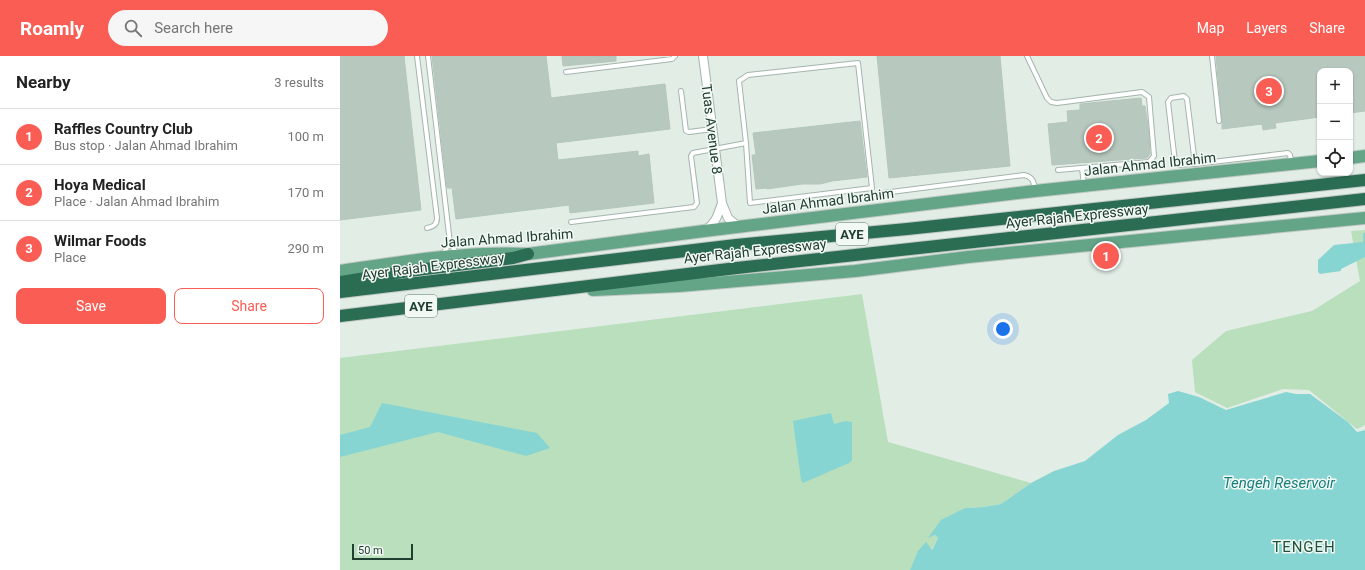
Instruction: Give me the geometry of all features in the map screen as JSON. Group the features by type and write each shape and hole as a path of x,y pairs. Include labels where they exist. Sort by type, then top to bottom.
{"highway":[{"name":"Ayer Rajah Expressway","path":"340,292 736,245 914,228 1365,180"},
{"name":"Ayer Rajah Expressway","path":"340,316 745,267 1365,199"},
{"path":"340,282 409,271 513,258 528,254"}],"main road":[{"path":"1353,158 1365,156"},
{"name":"Jalan Ahmad Ibrahim","path":"340,271 450,256 507,253 528,254 1035,191 1317,161"},
{"path":"502,296 679,286 855,271 968,257 1365,218"}],"street":[{"name":"Tuas Avenue 8","path":"703,56 722,203 728,218 740,227"},
{"name":"Tuas Avenue 8","path":"704,231 714,224 722,203"}],"lane":[{"path":"417,56 437,218 435,225 427,228"},
{"path":"428,56 450,243 458,256"},
{"path":"566,72 672,59 675,56"},
{"path":"1027,56 1047,98 1051,102 1057,103 1142,92 1149,97 1154,156 1152,160 1149,162 1058,170"},
{"path":"1212,56 1219,120"},
{"path":"858,64 872,188 750,204 746,144 739,81 748,75 858,64"},
{"path":"681,92 686,131 689,132 712,129"},
{"path":"1195,164 1187,99 1184,96 1171,98 1168,102 1175,162 1179,166 1288,153 1290,155 1291,164"},
{"path":"571,222 694,207 697,203 692,154 715,148 746,144"},
{"path":"1082,168 1084,186"},
{"path":"883,193 1024,175 1032,179 1035,191"},
{"path":"440,258 450,243"}],"green space":[{"path":"1365,230 1365,425 1357,429 1309,390 1283,389 1227,408 1195,392 1192,360 1226,331 1312,311 1360,281 1351,231"},
{"path":"862,294 888,442 1031,483 1001,504 965,508 929,537 935,535 938,538 931,550 926,543 910,570 340,570 340,358"}],"water":[{"path":"1363,233 1365,233 1365,257 1341,269 1341,271 1320,274 1318,272 1318,260 1334,245 1363,242"},
{"name":"Tengeh Reservoir","path":"1178,391 1199,397 1226,410 1286,392 1310,394 1348,422 1357,432 1365,430 1365,570 910,570 918,551 926,542 932,550 938,538 935,535 928,538 941,520 965,508 1001,504 1031,483 1054,471 1085,461 1118,435 1146,420 1169,403 1168,394"},
{"path":"382,403 537,433 550,448 526,456 438,432 340,457 340,435 370,427"},
{"path":"831,413 834,424 846,421 852,422 852,460 849,463 803,483 801,480 793,421"}],"building":[{"path":"340,56 404,56 421,210 340,220"},
{"path":"432,56 546,56 551,98 665,84 670,129 556,143 558,160 638,151 638,156 649,154 654,203 570,213 569,205 456,219 452,188 447,188"},
{"path":"562,56 616,56 616,61 563,66"},
{"path":"877,56 1000,56 1010,166 889,178"},
{"path":"1216,56 1365,56 1365,111 1353,113 1353,68 1317,68 1317,117 1275,123 1276,128 1263,130 1262,124 1222,129"},
{"path":"1141,98 1142,106 1145,106 1149,133 1150,154 1147,158 1052,165 1048,124 1068,122 1067,111 1080,110 1080,104"},
{"path":"860,121 867,177 820,184 802,184 756,189 752,155 756,155 753,133"}],"place":[{"name":"Wilmar Foods","path":"1269,91"},
{"name":"Hoya Medical","path":"1099,138"},
{"name":"Raffles Country Club","path":"1106,256"}],"district":[{"name":"TENGEH","path":"1304,547"}]}
